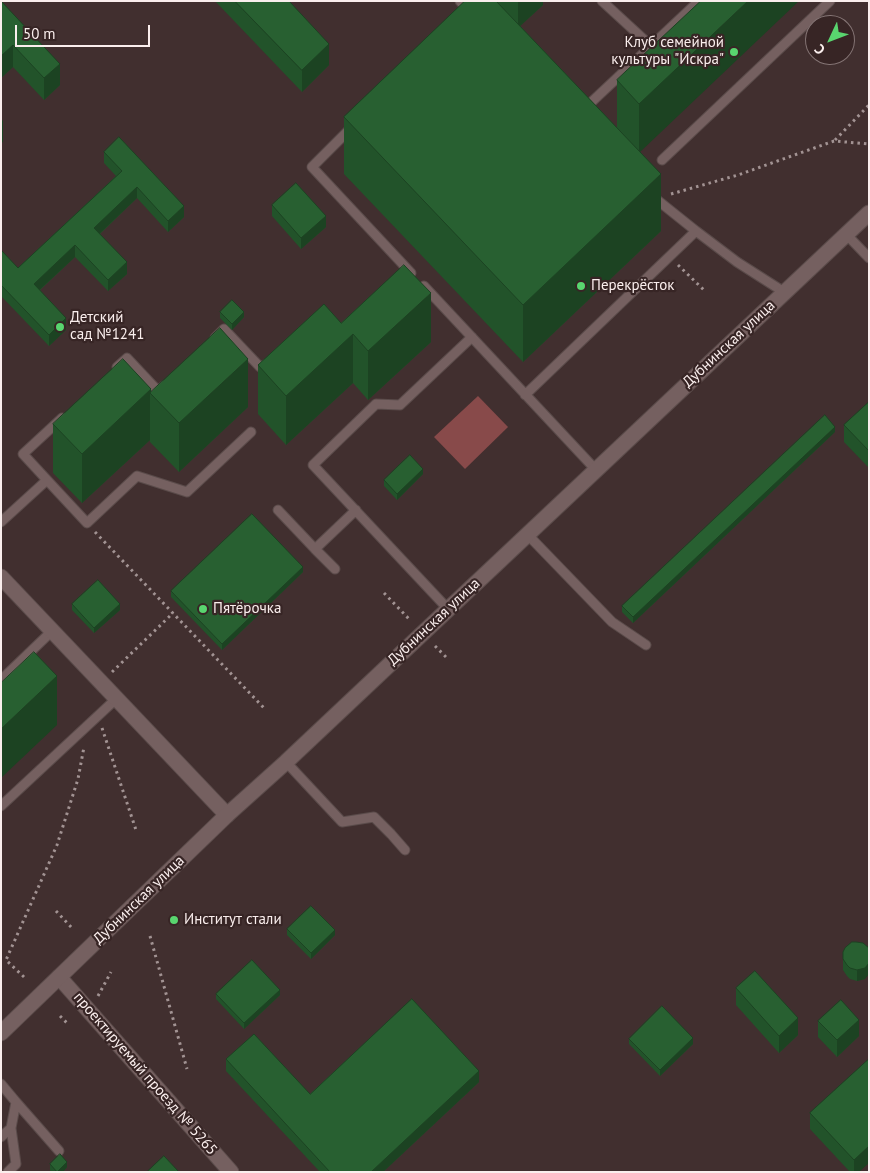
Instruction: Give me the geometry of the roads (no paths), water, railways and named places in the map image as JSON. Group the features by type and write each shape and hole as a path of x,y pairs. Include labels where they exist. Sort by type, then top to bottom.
{"street":[{"name":"Дубнинская улица","path":"1,1033 228,815 869,213"},
{"path":"1,577 228,815"},
{"name":"проектируемый проезд № 5265","path":"59,977 231,1172"}],"lane":[{"path":"460,1 467,16 477,20"},
{"path":"602,1 651,46"},
{"path":"576,118 699,1"},
{"path":"662,160 830,1"},
{"path":"360,120 312,166 402,269 472,337 596,470"},
{"path":"647,192 737,262 784,292"},
{"path":"525,395 696,231"},
{"path":"846,234 869,258"},
{"path":"211,342 224,330 260,367 277,358"},
{"path":"448,609 313,465 376,404 400,405 472,337"},
{"path":"113,371 127,358 158,391 171,379"},
{"path":"71,409 23,454 87,523 137,476 187,492 251,432"},
{"path":"1,522 47,480"},
{"path":"278,510 334,569"},
{"path":"315,549 356,510"},
{"path":"528,534 612,622 646,645"},
{"path":"1,680 52,631"},
{"path":"1,806 116,698"},
{"path":"286,762 342,822 374,817 405,850"},
{"path":"1,1084 59,1151"},
{"path":"8,1172 16,1164 11,1128 16,1102"},
{"path":"1,1137 11,1128"}],"place":[{"name":"Клуб семейной культуры \"Искра\"","path":"734,52"},
{"name":"Перекрёсток","path":"581,286"},
{"name":"Детский сад №1241","path":"60,327"},
{"name":"Пятёрочка","path":"203,609"},
{"name":"Институт стали","path":"174,920"}]}
